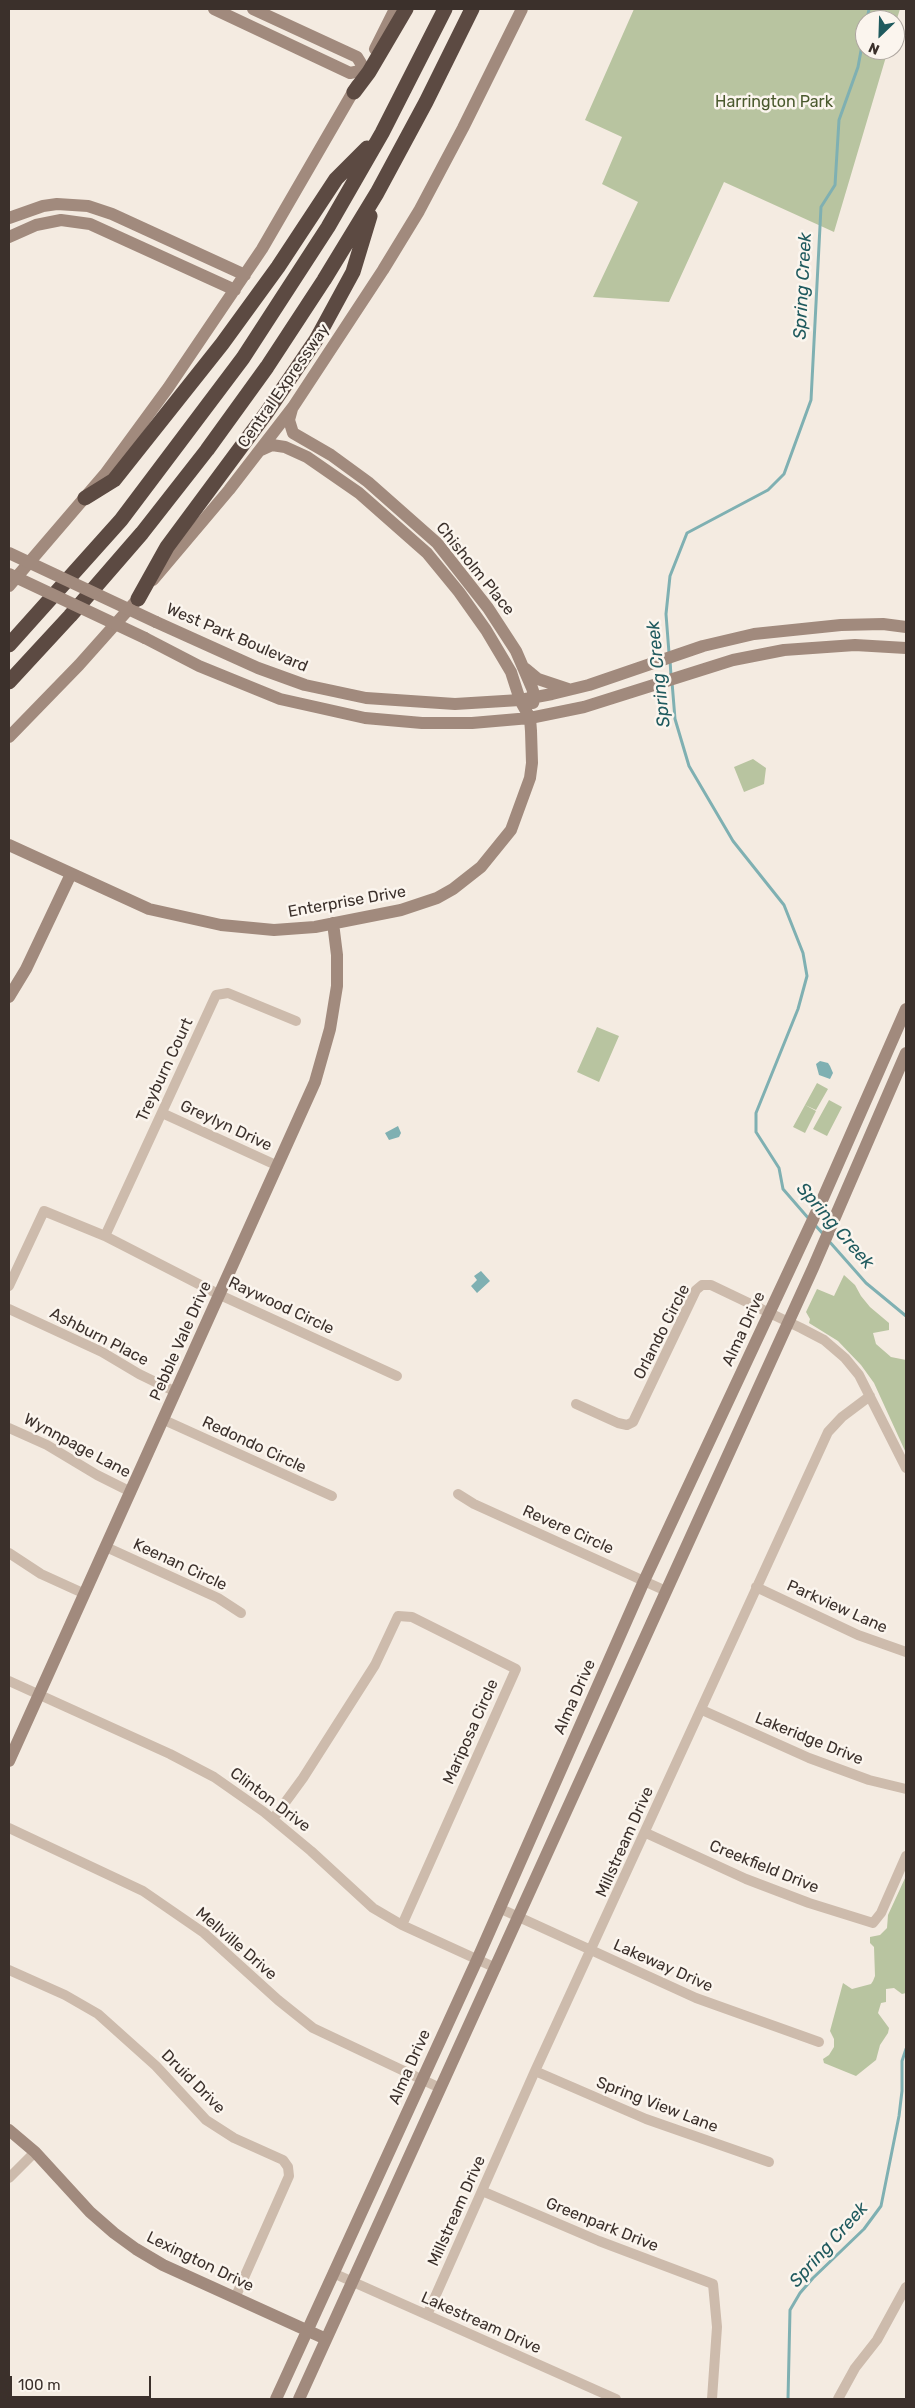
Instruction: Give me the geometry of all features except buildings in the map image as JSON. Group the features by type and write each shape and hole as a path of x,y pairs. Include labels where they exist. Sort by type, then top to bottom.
{"highway":[{"path":"354,92 406,9"},
{"path":"9,645 121,520 209,405 298,274 382,132 445,9"},
{"name":"Central Expressway","path":"9,682 110,571 212,443 300,317 377,192 426,102 472,9"},
{"path":"85,498 114,480 222,344 278,267 336,179 382,132"},
{"path":"138,599 172,540 267,412 316,340 353,272 377,192"}],"main road":[{"path":"214,9 350,73 365,70"},
{"path":"244,24 252,9 357,57 365,70"},
{"path":"9,586 85,498 168,388 235,290 292,200 354,92 395,9"},
{"name":"Central Expressway","path":"9,737 138,599 261,450 293,407 368,295 419,211 494,70 522,9"},
{"path":"9,218 31,209 57,204 96,209 245,275"},
{"path":"92,224 96,209"},
{"path":"10,233 61,220 92,224 235,290"},
{"path":"126,239 133,224"},
{"name":"Chisholm Place","path":"293,407 289,420 293,432 368,482 437,543 465,588 504,659 520,700"},
{"name":"Chisholm Place","path":"261,450 272,445 284,447 307,457 359,493 427,553 498,622 524,668 535,697"},
{"path":"359,493 368,482"},
{"name":"West Park Boulevard","path":"9,553 273,674 334,692 385,701 455,704 520,700 570,690 703,646 754,634 841,625 882,624 906,627"},
{"path":"9,574 247,687 280,699 335,713 365,718 422,723 472,723 530,718 584,707 758,654 855,644 906,648"},
{"path":"783,630 784,650"},
{"path":"524,668 538,679 570,690"},
{"path":"530,718 535,697"},
{"name":"Enterprise Drive","path":"9,845 149,909 193,920 274,930 294,930 417,906 453,889 481,867 511,830 523,800 532,763 530,718 520,700"},
{"path":"9,997 26,969 71,874"},
{"name":"Pebble Vale Drive","path":"9,1761 315,1082 330,1029 338,971 333,923"},
{"name":"Alma Drive","path":"276,2399 477,1960 644,1581 824,1198 864,1102 906,1009"},
{"path":"299,2399 838,1213 906,1053"},
{"path":"864,1102 882,1110"},
{"name":"Lexington Drive","path":"9,2130 35,2152 90,2212 114,2233 163,2265 326,2340"}],"street":[{"name":"Treyburn Court","path":"105,1236 216,995 228,993 296,1021"},
{"name":"Greylyn Drive","path":"162,1113 278,1166"},
{"name":"Raywood Circle","path":"9,1286 44,1211 105,1236 220,1295 397,1376"},
{"name":"Orlando Circle","path":"576,1404 627,1425 633,1422 696,1290 702,1285 711,1285 824,1340 844,1358 860,1375 906,1468"},
{"name":"Ashburn Place","path":"9,1309 102,1352 139,1374 176,1392"},
{"name":"Millstream Drive","path":"427,2315 535,2071 592,1951 828,1432 842,1416 870,1396"},
{"name":"Redondo Circle","path":"164,1420 332,1496"},
{"name":"Wynnpage Lane","path":"9,1428 47,1445 97,1475 131,1492"},
{"name":"Revere Circle","path":"458,1494 474,1504 666,1591"},
{"name":"Keenan Circle","path":"106,1547 218,1598 241,1613"},
{"path":"9,1554 41,1574 84,1594"},
{"name":"Parkview Lane","path":"756,1587 858,1635 906,1652"},
{"name":"Mariposa Circle","path":"273,1819 303,1778 375,1665 398,1616 412,1617 516,1669 402,1925"},
{"name":"Clinton Drive","path":"9,1681 38,1696 170,1754 208,1774 273,1819 373,1908 402,1925 496,1968"},
{"name":"Lakeridge Drive","path":"702,1710 809,1758 869,1780 906,1789"},
{"name":"Mellville Drive","path":"9,1828 143,1891 204,1933 278,2000 313,2028 440,2088"},
{"name":"Creekfield Drive","path":"646,1833 746,1879 809,1903 873,1922 881,1913 906,1856"},
{"name":"Lakeway Drive","path":"500,1908 696,1998 819,2042"},
{"name":"Druid Drive","path":"9,1970 65,1995 98,2014 156,2066 206,2120 234,2138 283,2160 288,2167 289,2176 234,2298"},
{"name":"Spring View Lane","path":"535,2071 646,2119 770,2162"},
{"path":"9,2178 35,2152"},
{"name":"Greenpark Drive","path":"482,2191 598,2241 713,2284 717,2327 712,2399"},
{"name":"Lakestream Drive","path":"333,2273 616,2399"},
{"path":"838,2399 854,2368 877,2340 906,2287"}],"green space":[{"name":"Harrington Park","path":"634,9 900,9 855,10 855,60 885,60 834,232 724,182 669,302 593,297 638,202 602,184 622,137 585,120"},
{"path":"753,759 766,768 764,784 744,792 734,767"},
{"path":"597,1027 619,1036 599,1082 577,1072"},
{"path":"817,1083 828,1089 816,1110 805,1105"},
{"path":"829,1100 842,1107 827,1136 813,1129"},
{"path":"805,1105 816,1111 805,1133 793,1127"},
{"path":"844,1275 855,1285 870,1307 889,1323 889,1330 873,1333 876,1344 891,1357 906,1360 906,1453 874,1383 861,1365 838,1341 809,1323 810,1319 806,1312 817,1289 834,1296"},
{"path":"906,1876 906,1993 902,1994 894,1988 886,1989 886,2002 881,2003 878,2013 889,2028 888,2033 880,2045 876,2060 856,2076 824,2063 823,2059 829,2055 834,2047 834,2039 830,2031 843,1983 852,1989 871,1984 873,1981 875,1976 874,1947 870,1943 870,1937 880,1935 887,1928 888,1915"}],"water":[{"path":"820,1061 828,1063 830,1066 833,1073 830,1079 819,1075 816,1064"},
{"path":"398,1126 401,1133 399,1137 389,1140 385,1133"},
{"path":"481,1271 490,1281 477,1293 471,1286 477,1280 474,1276"}],"waterway":[{"name":"Spring Creek","path":"669,653 666,614 670,576 687,533 768,490 784,474 811,400 821,207 835,185 839,120 859,60"},
{"name":"Spring Creek","path":"670,660 671,676"},
{"name":"Spring Creek","path":"672,682 675,719 689,766 733,841 784,905 803,953 807,976 798,1009 756,1113 756,1132 779,1168 783,1189 809,1219"},
{"name":"Spring Creek","path":"815,1225 824,1235"},
{"name":"Spring Creek","path":"828,1240 866,1283 906,1316"},
{"name":"Spring Creek","path":"788,2399 790,2310 800,2293 813,2278 864,2229 881,2206 899,2116 902,2091 902,2061 906,2049"}]}
